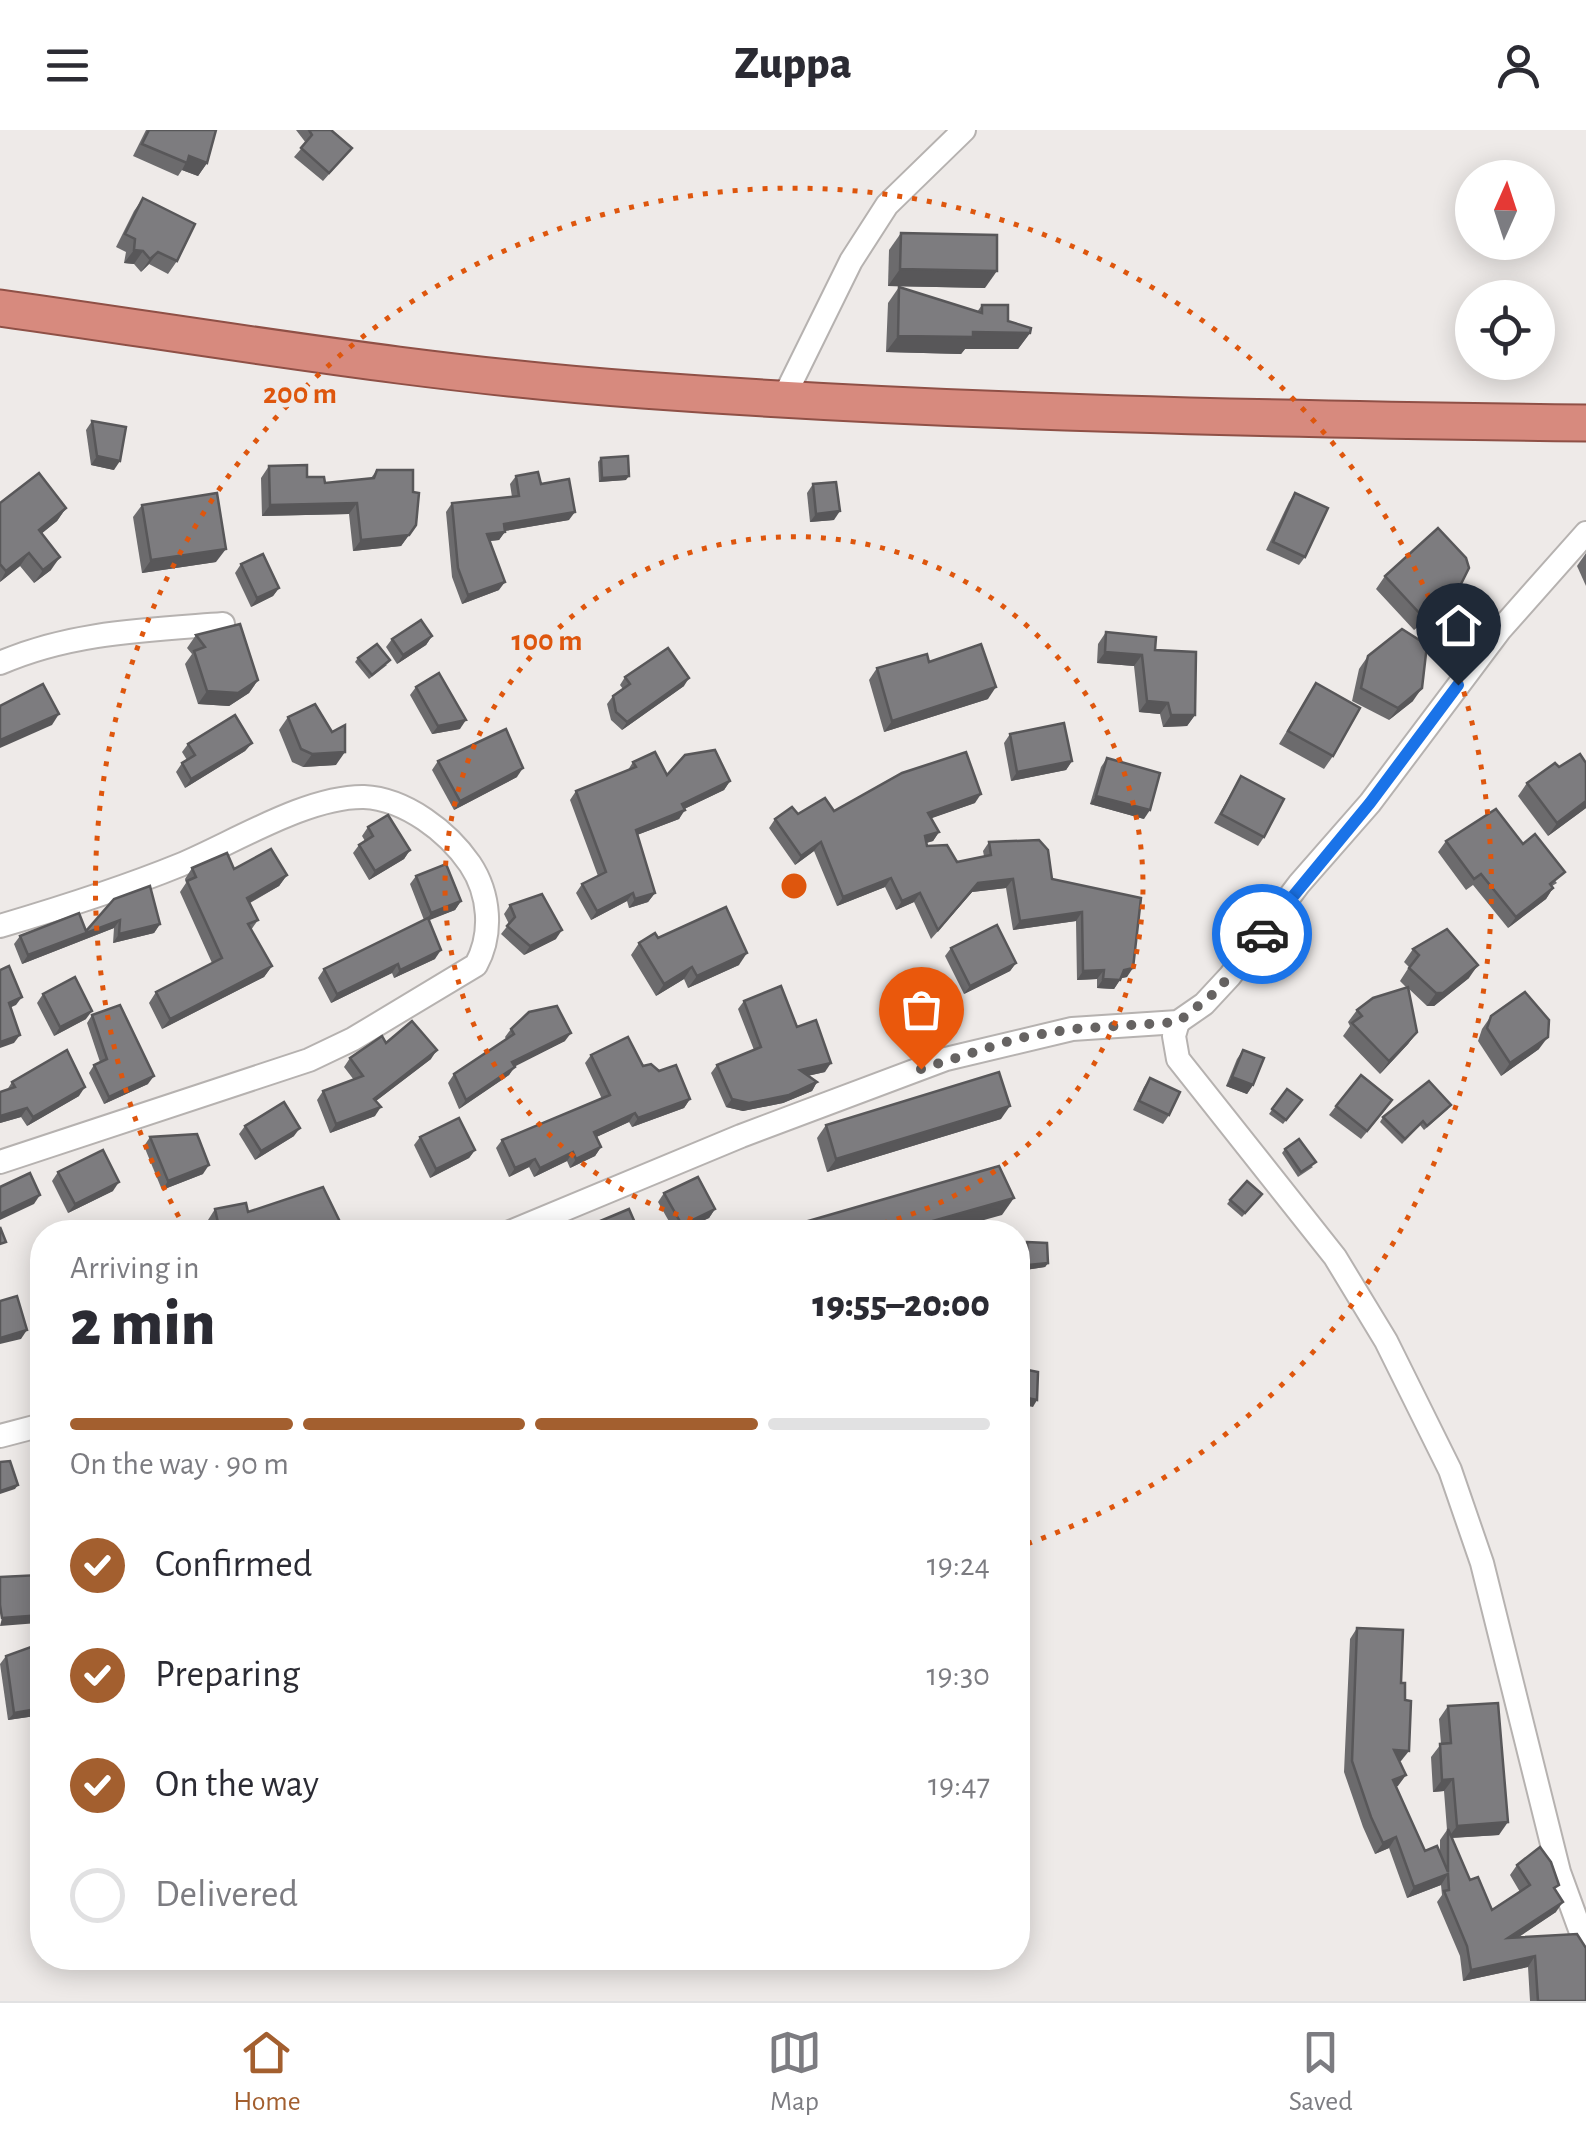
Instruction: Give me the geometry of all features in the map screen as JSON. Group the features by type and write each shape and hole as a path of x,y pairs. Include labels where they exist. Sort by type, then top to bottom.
{"highway":[{"path":"0,308 417,369 782,399 1088,414 1586,423"}],"street":[{"path":"782,399 851,261 887,205 964,130"},
{"path":"539,1220 741,1136 946,1058 1072,1029 1178,1022 1204,1004 1230,976 1299,884 1370,803 1500,630 1586,533"},
{"path":"0,663 38,646 96,634 223,624"},
{"path":"0,926 85,901 310,809 364,797 416,815 457,846 473,869 486,907 488,927 476,965 353,1040 248,1084 0,1162"},
{"path":"1178,1022 1174,1036 1178,1060 1335,1257 1386,1341 1450,1470 1482,1563 1559,1872 1586,1946"},
{"path":"0,1436 30,1428"}],"building":[{"path":"149,130 216,130 207,163 189,156 187,163 142,144"},
{"path":"309,130 331,130 352,148 329,173 301,148 312,135"},
{"path":"143,198 195,224 177,261 158,252 150,259 143,251 134,250 135,239 125,234"},
{"path":"901,233 997,235 997,271 900,269"},
{"path":"899,287 982,313 982,305 1008,305 1008,321 1031,328 1030,333 898,336"},
{"path":"92,421 126,427 120,461 97,456"},
{"path":"628,456 629,476 602,478 601,458"},
{"path":"307,465 307,477 324,477 325,483 374,478 377,470 413,470 413,492 419,493 416,525 409,535 361,540 357,503 270,505 269,466"},
{"path":"538,472 541,484 569,479 575,512 504,524 505,532 487,534 505,582 468,595 458,568 452,503 519,496 516,476"},
{"path":"39,473 66,508 39,530 60,557 43,570 29,553 6,571 0,564 0,503"},
{"path":"836,482 840,511 816,514 813,484"},
{"path":"217,493 226,549 151,560 142,505"},
{"path":"1295,493 1328,508 1305,557 1273,542"},
{"path":"1438,528 1466,558 1469,568 1450,606 1443,598 1423,617 1385,576"},
{"path":"263,554 279,588 257,598 241,564"},
{"path":"421,620 432,636 403,655 392,639"},
{"path":"240,624 258,680 238,693 207,691 194,651 205,647 196,635"},
{"path":"1402,629 1427,645 1422,688 1398,708 1361,688 1368,656"},
{"path":"1106,632 1156,637 1155,650 1196,652 1195,715 1171,715 1168,703 1147,701 1142,655 1105,652"},
{"path":"377,644 390,660 372,675 358,658"},
{"path":"981,644 996,687 892,721 877,668 927,654 929,662"},
{"path":"668,648 689,678 627,722 616,712 613,696 630,684 625,677"},
{"path":"439,673 466,720 438,726 416,687"},
{"path":"1316,683 1360,708 1333,756 1288,731"},
{"path":"43,684 59,714 0,740 0,706"},
{"path":"315,704 332,732 345,725 345,752 312,754 301,749 288,717"},
{"path":"235,715 252,743 191,779 182,763 195,755 188,744"},
{"path":"1064,723 1072,761 1017,772 1010,734"},
{"path":"506,729 523,768 460,801 438,761"},
{"path":"715,750 730,781 682,804 685,810 636,830 655,893 635,899 633,893 597,911 582,884 606,872 576,791 636,767 633,762 655,752 667,775 685,755"},
{"path":"966,752 981,794 928,813 939,832 925,836 927,846 947,845 957,862 991,855 989,842 1039,840 1048,850 1052,879 1141,898 1133,968 1124,970 1120,980 1103,979 1104,970 1083,971 1082,912 1020,921 1013,879 978,883 938,930 920,893 902,901 891,878 843,897 821,842 801,856 775,819 792,807 798,814 825,798 834,811 902,773"},
{"path":"1580,754 1586,763 1586,801 1557,823 1527,783 1555,763 1559,767"},
{"path":"1107,758 1160,773 1150,810 1096,796"},
{"path":"1241,776 1284,799 1264,837 1221,814"},
{"path":"1496,809 1523,844 1535,834 1565,872 1550,884 1553,888 1516,917 1481,874 1474,879 1446,841"},
{"path":"388,815 410,850 375,871 359,845 373,836 368,827"},
{"path":"271,849 287,875 247,898 258,920 248,924 272,966 170,1019 156,992 222,958 187,881 196,877 192,868 227,853 234,869"},
{"path":"446,864 461,901 431,913 416,876"},
{"path":"150,886 160,924 119,934 120,920 28,955 20,936 79,913 86,931 114,899"},
{"path":"542,894 562,930 530,946 507,926 515,917 510,905"},
{"path":"726,907 747,953 697,976 692,967 664,984 639,943 655,933 658,938"},
{"path":"428,918 441,950 400,970 398,964 337,994 324,969"},
{"path":"997,925 1016,963 970,986 951,948"},
{"path":"1447,929 1478,965 1443,993 1436,993 1409,968 1419,955 1413,949"},
{"path":"9,966 22,997 9,1003 20,1035 0,1042 0,970"},
{"path":"75,977 92,1011 60,1027 43,994"},
{"path":"781,986 797,1027 816,1020 831,1063 800,1070 817,1082 789,1095 749,1103 732,1099 717,1065 761,1047 744,1001"},
{"path":"1408,987 1417,1032 1389,1061 1352,1023 1362,1016 1357,1010 1373,998"},
{"path":"1525,992 1549,1020 1548,1037 1510,1063 1487,1028 1491,1016"},
{"path":"120,1005 154,1076 109,1097 94,1065 107,1059 92,1015"},
{"path":"557,1006 571,1033 512,1062 515,1067 466,1100 454,1074 514,1034 511,1029 529,1012"},
{"path":"412,1021 437,1050 374,1099 381,1107 336,1124 323,1091 363,1076 350,1058 382,1036 386,1043"},
{"path":"628,1037 643,1066 651,1064 659,1071 676,1065 690,1099 638,1118 635,1113 594,1132 601,1147 576,1159 573,1152 540,1168 535,1159 515,1168 502,1140 610,1095 591,1055"},
{"path":"67,1050 85,1087 33,1117 27,1108 0,1116 0,1092 15,1087 12,1082"},
{"path":"1243,1050 1264,1058 1253,1085 1232,1077"},
{"path":"999,1072 1010,1106 836,1159 826,1125"},
{"path":"1361,1075 1392,1100 1367,1131 1336,1106"},
{"path":"1150,1078 1180,1092 1169,1115 1139,1101"},
{"path":"1429,1081 1451,1105 1427,1126 1423,1121 1405,1139 1383,1117"},
{"path":"1287,1089 1302,1100 1286,1120 1272,1109"},
{"path":"284,1102 300,1128 261,1151 245,1126"},
{"path":"459,1118 475,1150 436,1169 420,1137"},
{"path":"197,1134 209,1165 168,1181 150,1137"},
{"path":"1299,1139 1316,1162 1301,1172 1285,1149"},
{"path":"103,1150 119,1182 75,1204 58,1172"},
{"path":"999,1166 1014,1198 936,1220 812,1220"},
{"path":"30,1173 40,1195 0,1214 0,1187"},
{"path":"698,1177 715,1209 692,1220 679,1220 664,1193"},
{"path":"1247,1181 1262,1194 1245,1213 1230,1200"},
{"path":"323,1187 339,1220 217,1220 215,1209 246,1203 248,1212"},
{"path":"629,1209 634,1220 603,1220"},
{"path":"1030,1242 1047,1243 1048,1263 1030,1265"},
{"path":"17,1296 27,1330 0,1338 0,1301"},
{"path":"1030,1370 1038,1372 1037,1400 1030,1399"},
{"path":"10,1461 18,1485 0,1491 0,1462"},
{"path":"30,1576 30,1616 2,1618 0,1577"},
{"path":"1357,1628 1403,1630 1401,1683 1405,1683 1405,1700 1411,1701 1409,1751 1394,1750 1406,1775 1393,1780 1425,1851 1437,1846 1448,1872 1448,1829 1470,1880 1478,1877 1492,1910 1530,1885 1517,1865 1540,1847 1551,1862 1559,1885 1554,1888 1563,1902 1508,1938 1577,1934 1586,1948 1586,2001 1538,2001 1535,1956 1471,1970 1467,1946 1444,1891 1449,1890 1448,1874 1414,1887 1396,1837 1383,1843 1352,1761"},
{"path":"30,1647 30,1710 14,1713 6,1656"},
{"path":"1498,1703 1508,1822 1457,1826 1453,1779 1442,1780 1440,1744 1451,1743 1448,1706"}],"way so far":[{"path":"921,1069 1019,1038 1072,1029 1178,1022 1218,990 1262,934"}],"route":[{"path":"1262,934 1299,884 1370,803 1458,685"}]}
